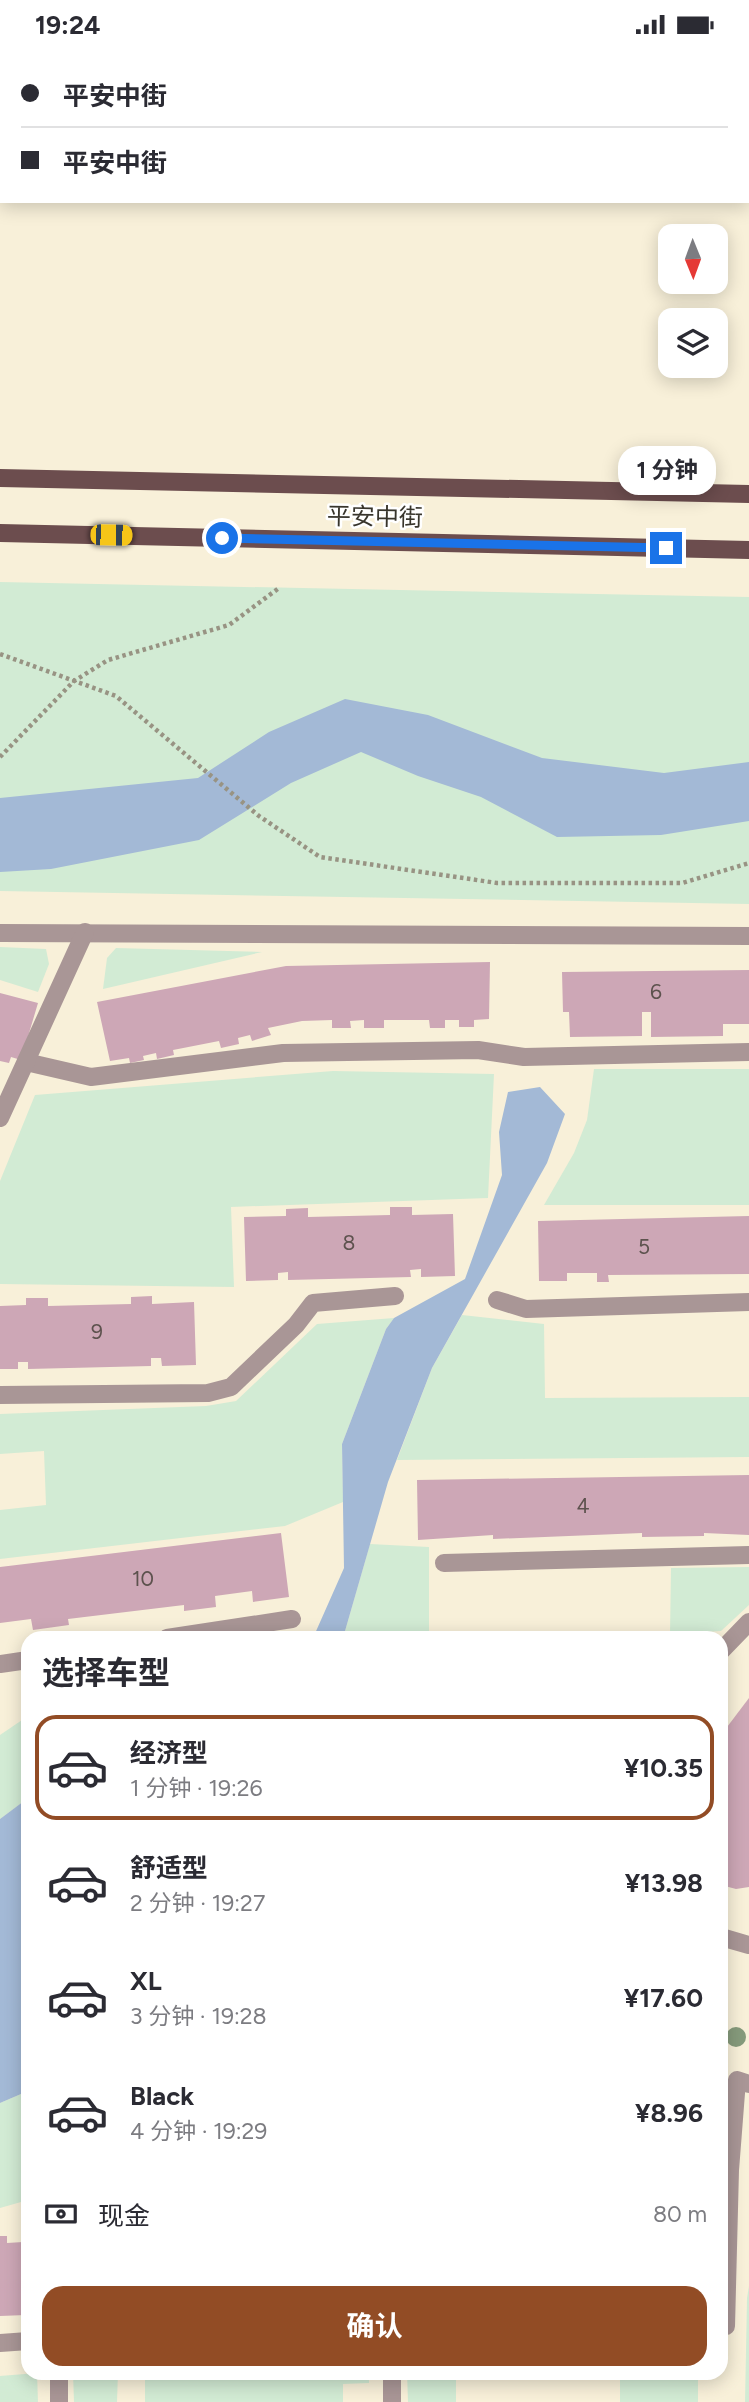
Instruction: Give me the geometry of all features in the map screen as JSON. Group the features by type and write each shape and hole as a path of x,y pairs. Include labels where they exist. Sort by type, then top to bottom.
{"main road":[{"name":"平安中街","path":"0,478 749,494"},
{"name":"平安中街","path":"0,533 749,549"}],"lane":[{"path":"0,933 749,936"},
{"path":"0,1118 7,1084 26,1062 85,933"},
{"path":"26,1062 91,1077 283,1053 478,1050 524,1057 749,1052"},
{"path":"0,1395 208,1392 231,1387 296,1325 313,1303 395,1296"},
{"path":"497,1300 526,1309 749,1303"},
{"path":"444,1563 749,1555"},
{"path":"213,1631 292,1619"},
{"path":"728,1644 749,1622"},
{"path":"0,1664 21,1661"},
{"path":"728,1939 749,1945"},
{"path":"728,2248 730,2170 737,2080 749,2084"},
{"path":"0,2343 21,2342"},
{"path":"59,2380 59,2402"},
{"path":"392,2380 392,2402"}],"path":[{"path":"0,757 74,681 108,660 229,625 279,588"},
{"path":"0,655 116,696 253,811 320,857 497,883 682,883 749,863"}],"green space":[{"path":"0,582 749,597 749,904 0,891"},
{"path":"0,947 46,949 49,964 38,992 0,980"},
{"path":"116,948 262,952 103,989 107,958"},
{"path":"594,1069 749,1069 749,1205 544,1205 574,1153 587,1120"},
{"path":"333,1071 494,1074 488,1198 231,1207 234,1287 0,1284 0,1181 35,1095"},
{"path":"462,1315 544,1324 545,1398 749,1397 749,1457 397,1460 432,1368"},
{"path":"394,1318 386,1329 342,1444 343,1502 285,1526 0,1559 0,1510 46,1505 44,1451 0,1454 0,1414 206,1406 236,1401 317,1324"},
{"path":"370,1544 429,1547 429,1631 345,1631"},
{"path":"749,1567 749,1605 721,1631 670,1631 671,1568"},
{"path":"21,1721 21,1803 0,1819 0,1735"},
{"path":"21,2094 21,2202 0,2208 0,2103"},
{"path":"749,2286 749,2402 745,2402 747,2298"},
{"path":"21,2374 21,2380 37,2380 38,2402 0,2402 0,2376"},
{"path":"73,2380 118,2380 117,2402 74,2402"},
{"path":"145,2380 369,2380 369,2383 343,2384 343,2402 145,2402"},
{"path":"407,2380 456,2380 456,2402 408,2402"},
{"path":"620,2380 698,2380 698,2402 620,2402"}],"water":[{"path":"345,699 428,715 542,758 664,773 749,762 749,821 661,835 557,837 481,797 418,776 361,752 291,783 199,840 51,869 0,872 0,798 198,778 269,732"},
{"path":"540,1087 565,1114 547,1163 432,1368 388,1482 345,1631 316,1631 344,1568 342,1444 386,1329 394,1318 465,1279 502,1175 499,1132 508,1092"},
{"path":"21,1803 21,2094 0,2103 0,1819"}],"building":[{"path":"490,962 489,1019 474,1020 474,1027 459,1027 459,1020 445,1020 445,1028 430,1028 429,1020 384,1020 384,1028 364,1028 364,1020 350,1021 351,1028 332,1028 332,1020 302,1021 268,1028 271,1035 252,1041 250,1035 238,1038 239,1044 221,1048 219,1041 173,1050 174,1055 157,1059 156,1053 143,1056 144,1060 130,1063 129,1058 110,1061 97,1002 286,966"},
{"path":"749,970 749,1024 723,1024 723,1036 651,1037 651,1012 642,1012 642,1036 570,1037 569,1012 563,1012 562,972"},
{"path":"0,993 38,1003 21,1060 11,1057 9,1063 0,1061"},
{"path":"390,1207 412,1207 412,1215 453,1214 455,1276 421,1277 421,1269 410,1270 411,1277 288,1280 288,1272 278,1273 278,1280 246,1281 244,1217 286,1216 286,1209 308,1208 308,1217 390,1215"},
{"path":"749,1216 749,1274 608,1275 609,1282 597,1282 597,1273 567,1273 567,1281 539,1281 538,1221"},
{"path":"152,1296 152,1304 194,1302 196,1365 162,1366 161,1358 151,1358 151,1366 28,1369 28,1362 18,1362 18,1369 0,1369 0,1306 26,1305 26,1298 48,1298 48,1306 131,1304 131,1297"},
{"path":"749,1475 749,1535 704,1533 704,1536 642,1537 642,1533 493,1539 493,1535 418,1540 417,1480"},
{"path":"281,1533 289,1597 253,1602 252,1591 215,1596 216,1607 184,1611 184,1605 68,1619 69,1625 33,1630 31,1619 0,1623 0,1567"},
{"path":"749,1698 749,1887 736,1889 728,1887 728,1726"},
{"path":"0,2236 7,2236 7,2243 21,2242 21,2315 0,2316"}],"route":[{"path":"222,538 666,548"}]}
